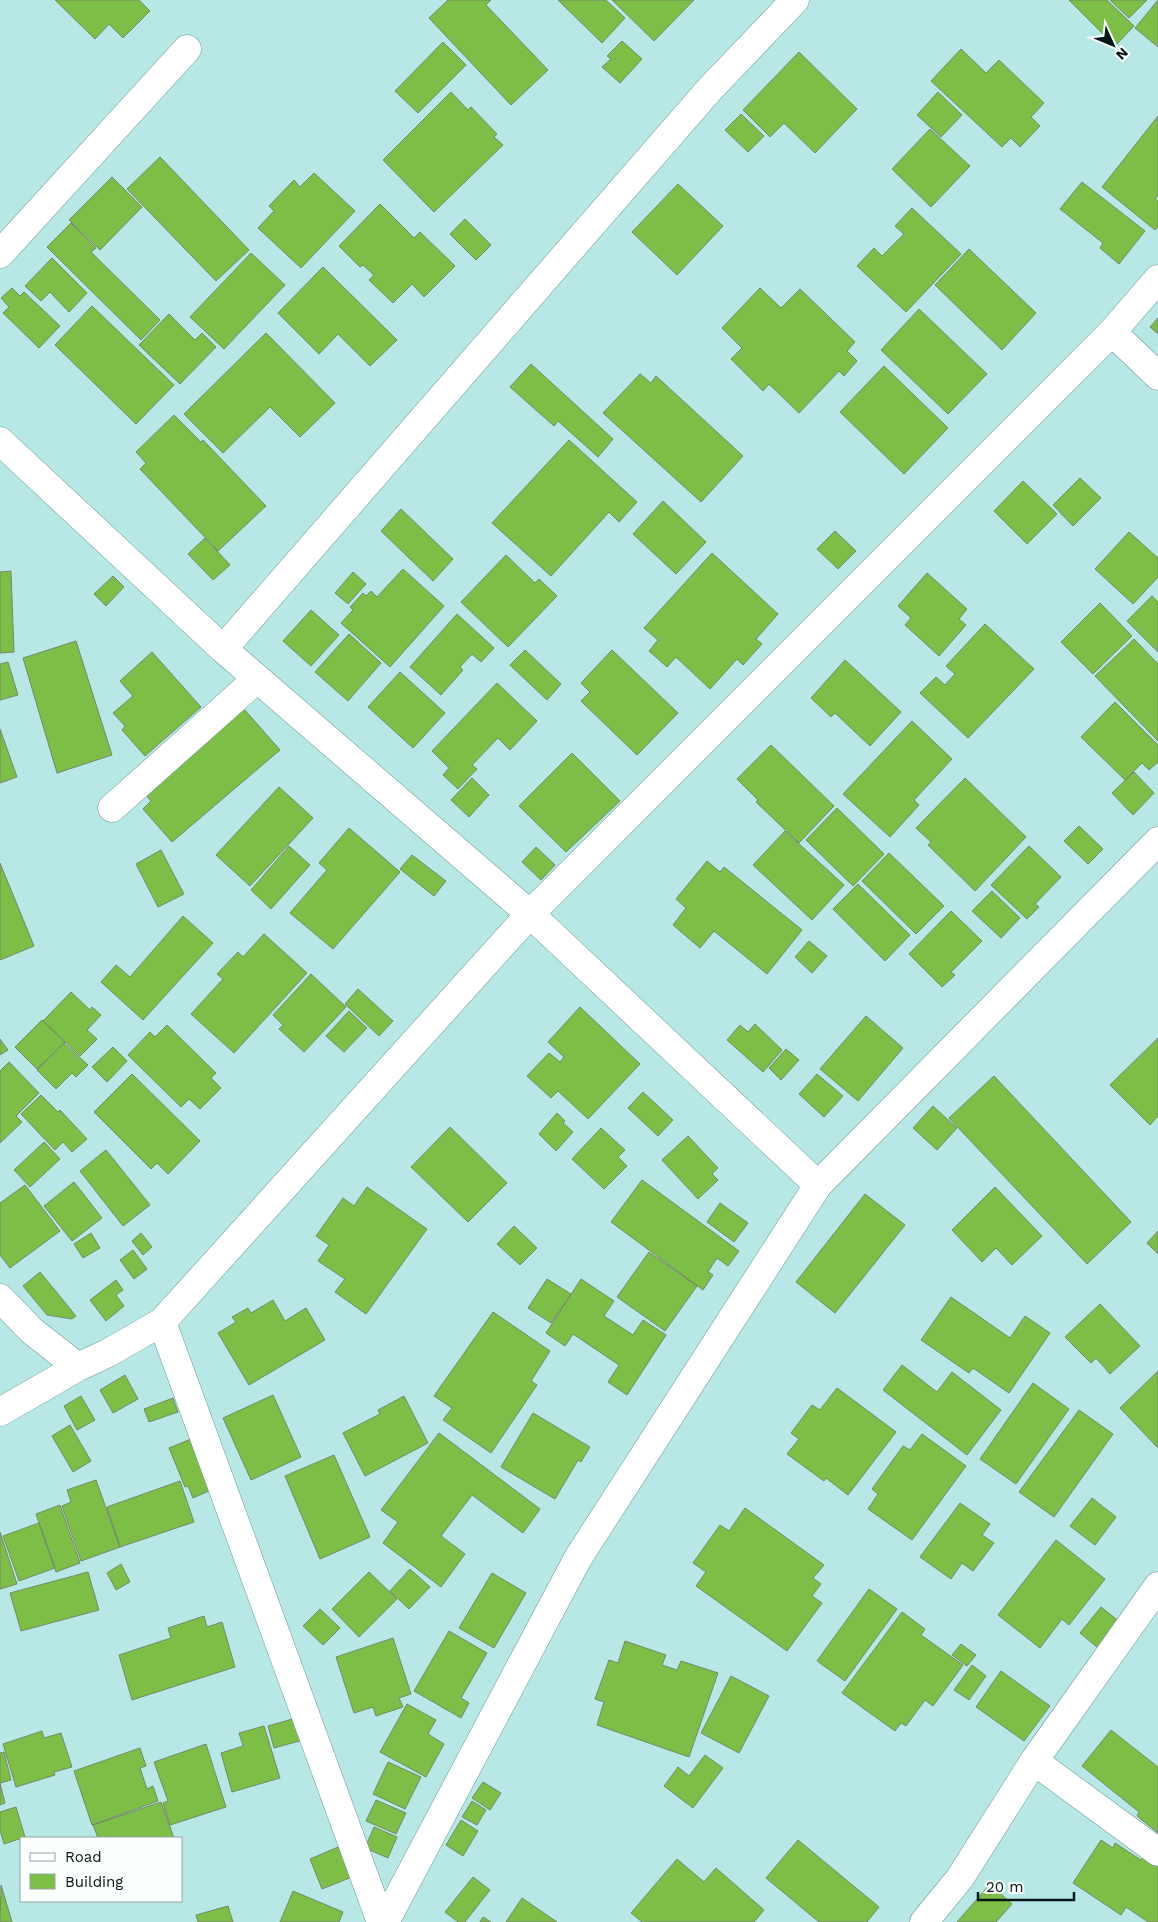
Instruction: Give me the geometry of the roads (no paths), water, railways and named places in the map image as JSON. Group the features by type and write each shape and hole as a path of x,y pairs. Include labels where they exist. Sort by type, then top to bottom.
{"street":[{"path":"223,649 709,90 795,0"},
{"path":"0,254 186,49"},
{"path":"0,1412 162,1322 530,914 1112,332 1158,280"},
{"path":"1112,332 1158,376"},
{"path":"0,441 223,649 530,914 818,1185"},
{"path":"112,808 257,679"},
{"path":"385,1922 578,1558 818,1185 1158,841"},
{"path":"0,1298 32,1331 78,1367"},
{"path":"162,1322 381,1922"},
{"path":"924,1922 960,1878 1034,1761 1158,1586"},
{"path":"1034,1761 1158,1852"}]}
